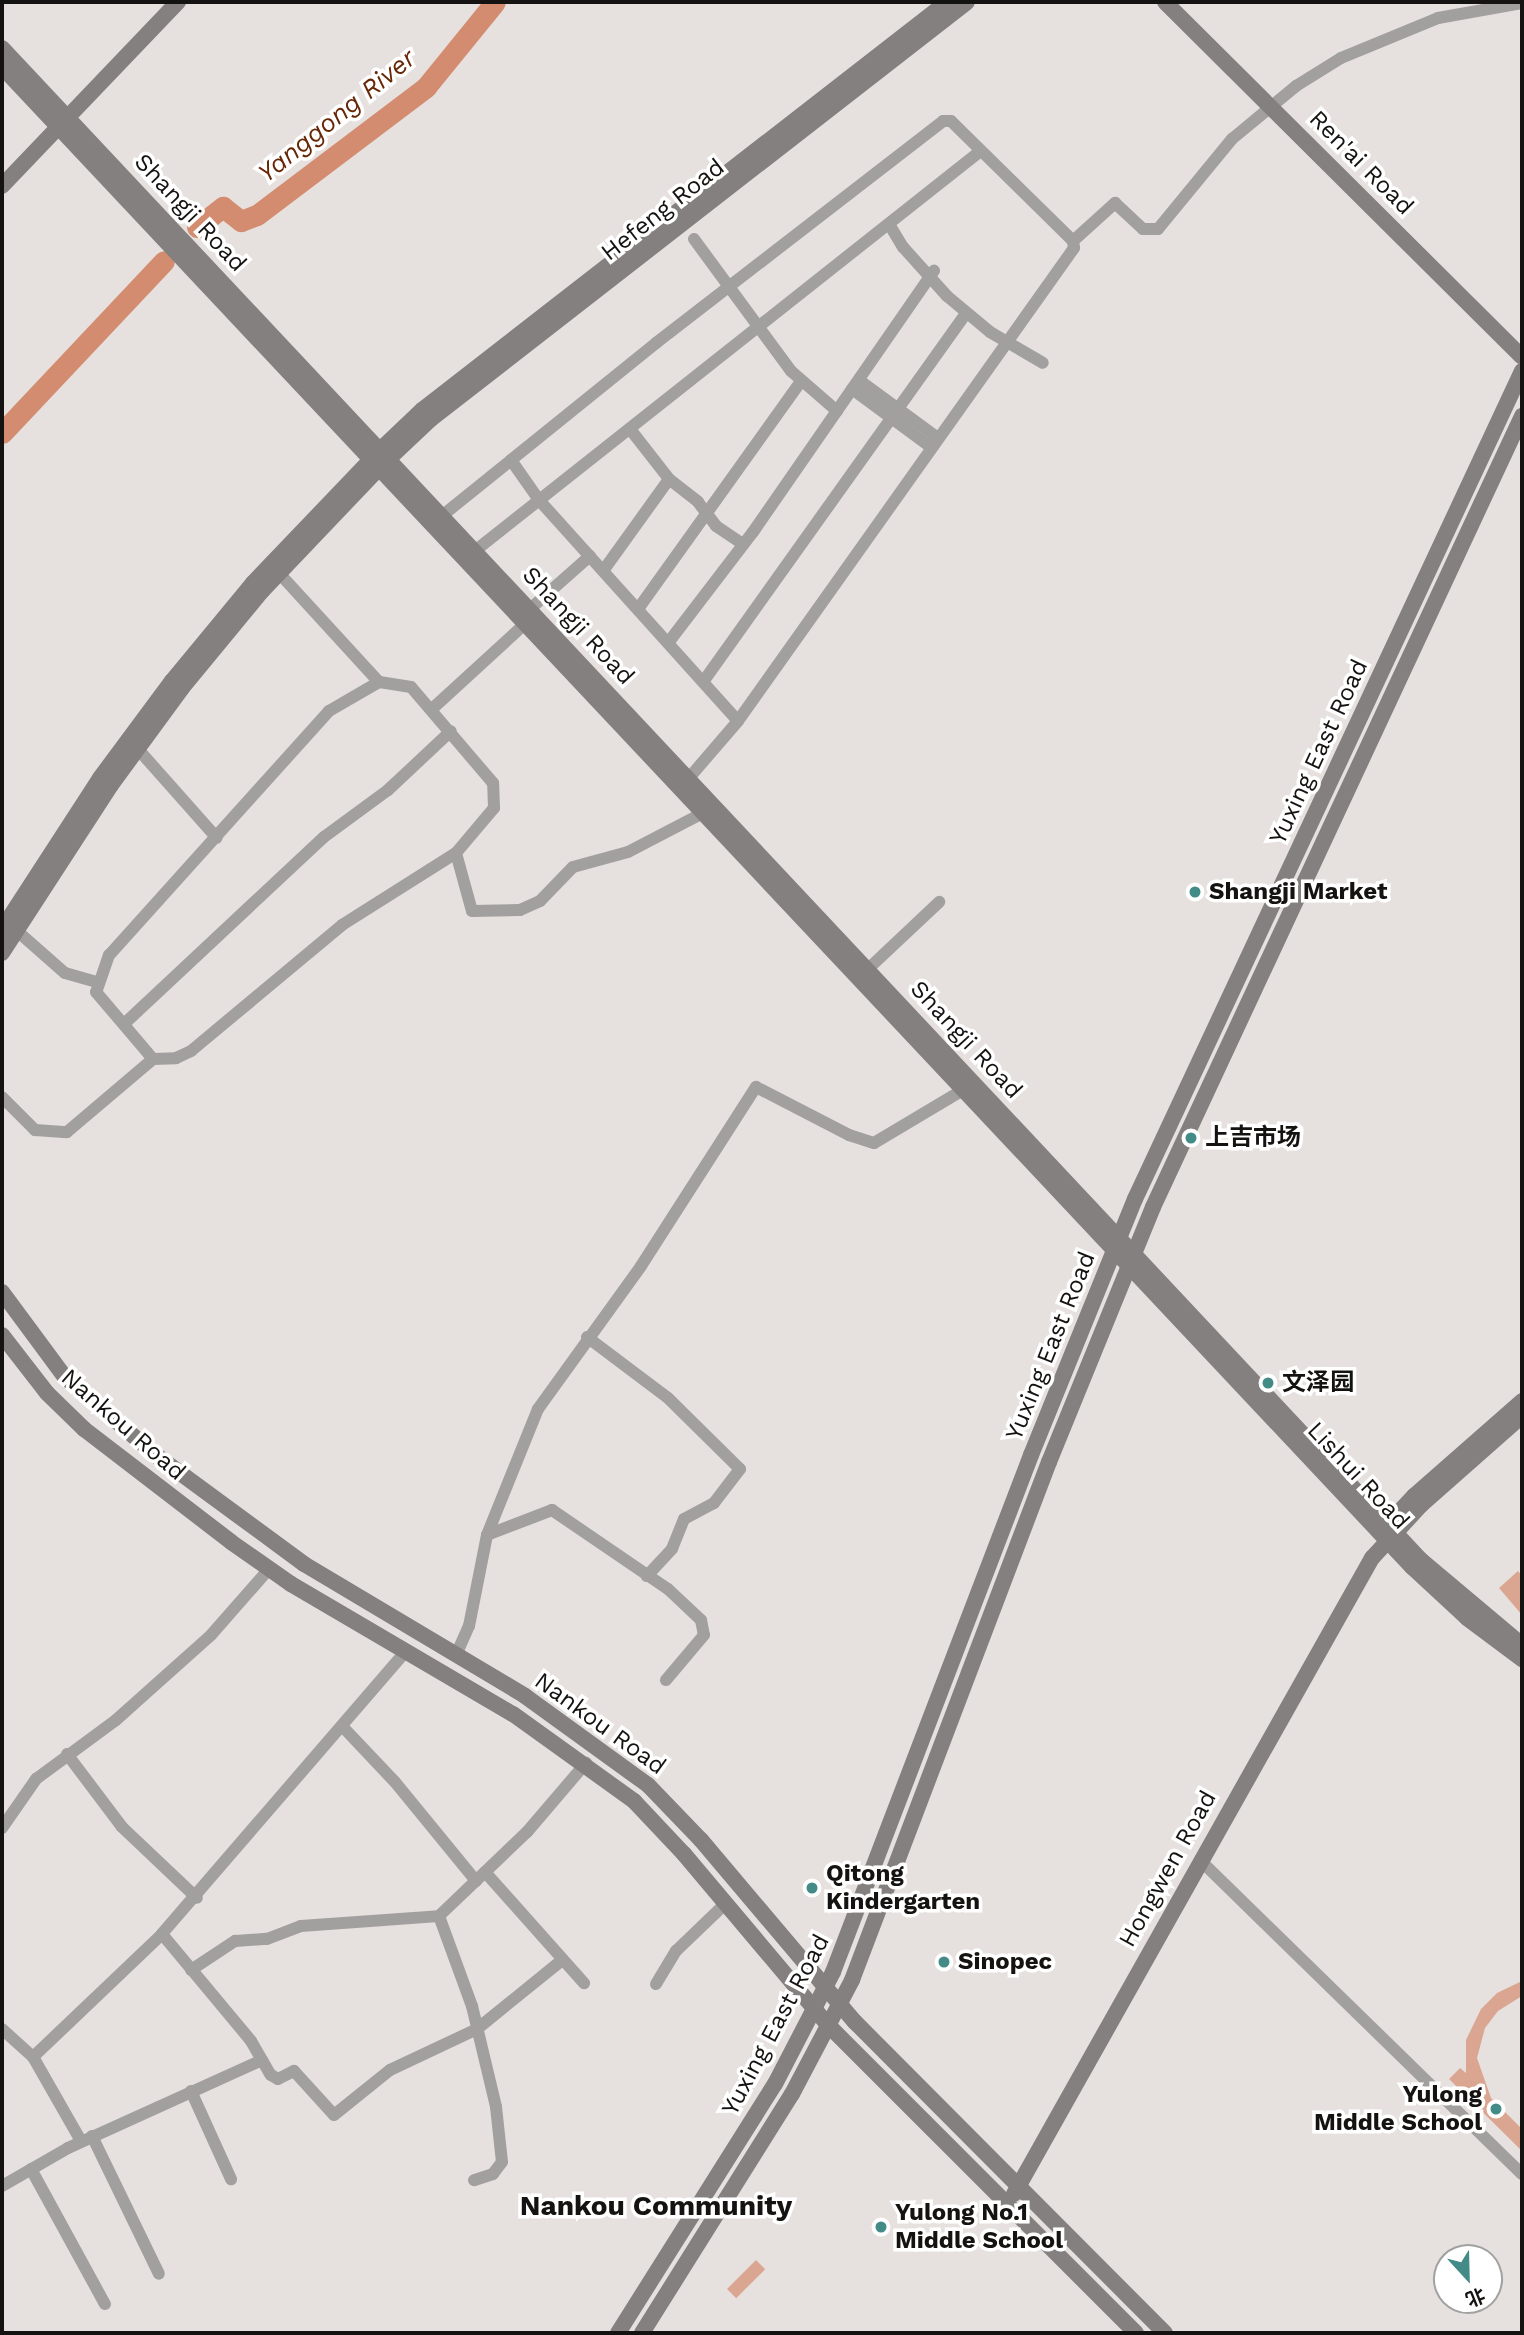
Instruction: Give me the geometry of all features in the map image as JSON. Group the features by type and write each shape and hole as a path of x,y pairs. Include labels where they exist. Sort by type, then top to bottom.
{"main road":[{"path":"2,186 178,2"},
{"name":"Hefeng Road","path":"382,458 422,410 947,2"},
{"name":"Hefeng Road","path":"382,458 967,2"},
{"name":"Ren'ai Road","path":"1166,2 1522,357"},
{"name":"Shangji Road","path":"2,48 63,122 382,458 528,616 703,813 962,1090 1117,1244"},
{"name":"Shangji Road","path":"2,67 63,122"},
{"name":"Yuxing East Road","path":"618,2333 750,2126 825,1989 1117,1244 1522,370"},
{"name":"Yuxing East Road","path":"642,2333 767,2136 839,2005 1131,1259 1522,416"},
{"path":"9,929 137,748 279,573 382,458"},
{"path":"2,953 9,929 100,778 172,681 253,583 382,458"},
{"name":"Shangji Road","path":"382,458 443,515 476,550 528,616 690,778 1117,1244"},
{"name":"Lishui Road","path":"1117,1244 1388,1532 1444,1599 1522,1659"},
{"name":"Nankou Road","path":"2,1292 65,1377 153,1453 304,1564 563,1721 648,1785 701,1840 839,2005 1166,2333"},
{"name":"Nankou Road","path":"2,1335 47,1393 84,1429 269,1569 586,1763 651,1818 829,2026 1136,2333"},
{"name":"Hongwen Road","path":"1007,2205 1388,1532 1522,1401"},
{"name":"Hongwen Road","path":"1388,1532 1522,1416"},
{"name":"Lishui Road","path":"1388,1532 1452,1590 1522,1645"}],"street":[{"path":"1073,241 1115,203 1143,229 1158,229 1211,160 1271,105 1318,71 1389,36 1464,12 1522,3"},
{"path":"443,515 728,287 943,121 951,121 978,153"},
{"path":"476,550 978,153 984,153 1073,241 1073,248 738,721 690,778"},
{"path":"889,224 966,313 1043,363"},
{"path":"694,239 757,328 801,381 837,411"},
{"path":"931,275 1007,341"},
{"path":"668,643 743,544 931,275"},
{"path":"703,682 966,313"},
{"path":"638,609 801,381"},
{"path":"855,384 935,443"},
{"path":"630,429 669,479 743,544"},
{"path":"511,460 539,500 738,721"},
{"path":"603,571 669,479"},
{"path":"432,709 590,556"},
{"path":"279,573 379,682"},
{"path":"2,1097 35,1130 67,1132 153,1059 176,1058 191,1051 342,925 456,853 494,808 495,791 490,775 432,709 405,684 379,682 329,711 217,838 108,955 97,982 96,992 153,1059"},
{"path":"124,1024 315,846 388,790 451,731"},
{"path":"137,748 217,838"},
{"path":"456,853 472,911 520,910 540,901 573,867 638,848 703,813"},
{"path":"867,969 939,902"},
{"path":"9,929 65,973 97,982"},
{"path":"456,1655 469,1626 487,1535 538,1409 640,1266 756,1087 849,1135 874,1143 962,1090"},
{"path":"587,1337 668,1398 740,1469 715,1503 684,1519 672,1549 647,1576"},
{"path":"487,1535 552,1510 607,1544 693,1611 704,1635 666,1680"},
{"path":"2,1828 36,1779 116,1720 211,1635 269,1569"},
{"path":"33,2057 197,1898 406,1651"},
{"path":"342,1726 481,1877 584,1983"},
{"path":"67,1754 122,1827 197,1898"},
{"path":"191,1970 235,1941 267,1939 301,1926 439,1916 481,1877 586,1763"},
{"path":"1200,1860 1522,2174"},
{"path":"656,1984 676,1951 725,1903"},
{"path":"439,1916 477,2029 496,2106 502,2162 493,2174 474,2180"},
{"path":"162,1934 278,2079 294,2071 334,2115 390,2070 477,2029 561,1961"},
{"path":"2,2029 33,2057 87,2139 159,2274"},
{"path":"2,2186 87,2139 262,2060"},
{"path":"191,2091 231,2179"},
{"path":"31,2169 105,2304"}],"shaded area":[{"path":"1518,1571 1522,1576 1522,1615 1499,1588"},
{"path":"1522,1981 1522,1996 1498,2011 1485,2028 1477,2058 1491,2098 1522,2129 1522,2151 1449,2079 1460,2068 1466,2073 1466,2040 1481,2009 1497,1993"},
{"path":"756,2260 765,2269 736,2298 727,2289"}],"waterway":[{"name":"Yanggong River","path":"197,227 223,207 241,221 257,215 426,87 495,2"},
{"name":"Yanggong River","path":"2,433 164,261"}],"place":[{"name":"Shangji Market","path":"1195,892"},
{"name":"上吉市场","path":"1191,1138"},
{"name":"文泽园","path":"1268,1383"},
{"name":"Qitong Kindergarten","path":"812,1888"},
{"name":"Sinopec","path":"944,1962"},
{"name":"Yulong Middle School","path":"1496,2109"},
{"name":"Yulong No.1 Middle School","path":"881,2227"}],"district":[{"name":"Nankou Community","path":"656,2206"}]}
